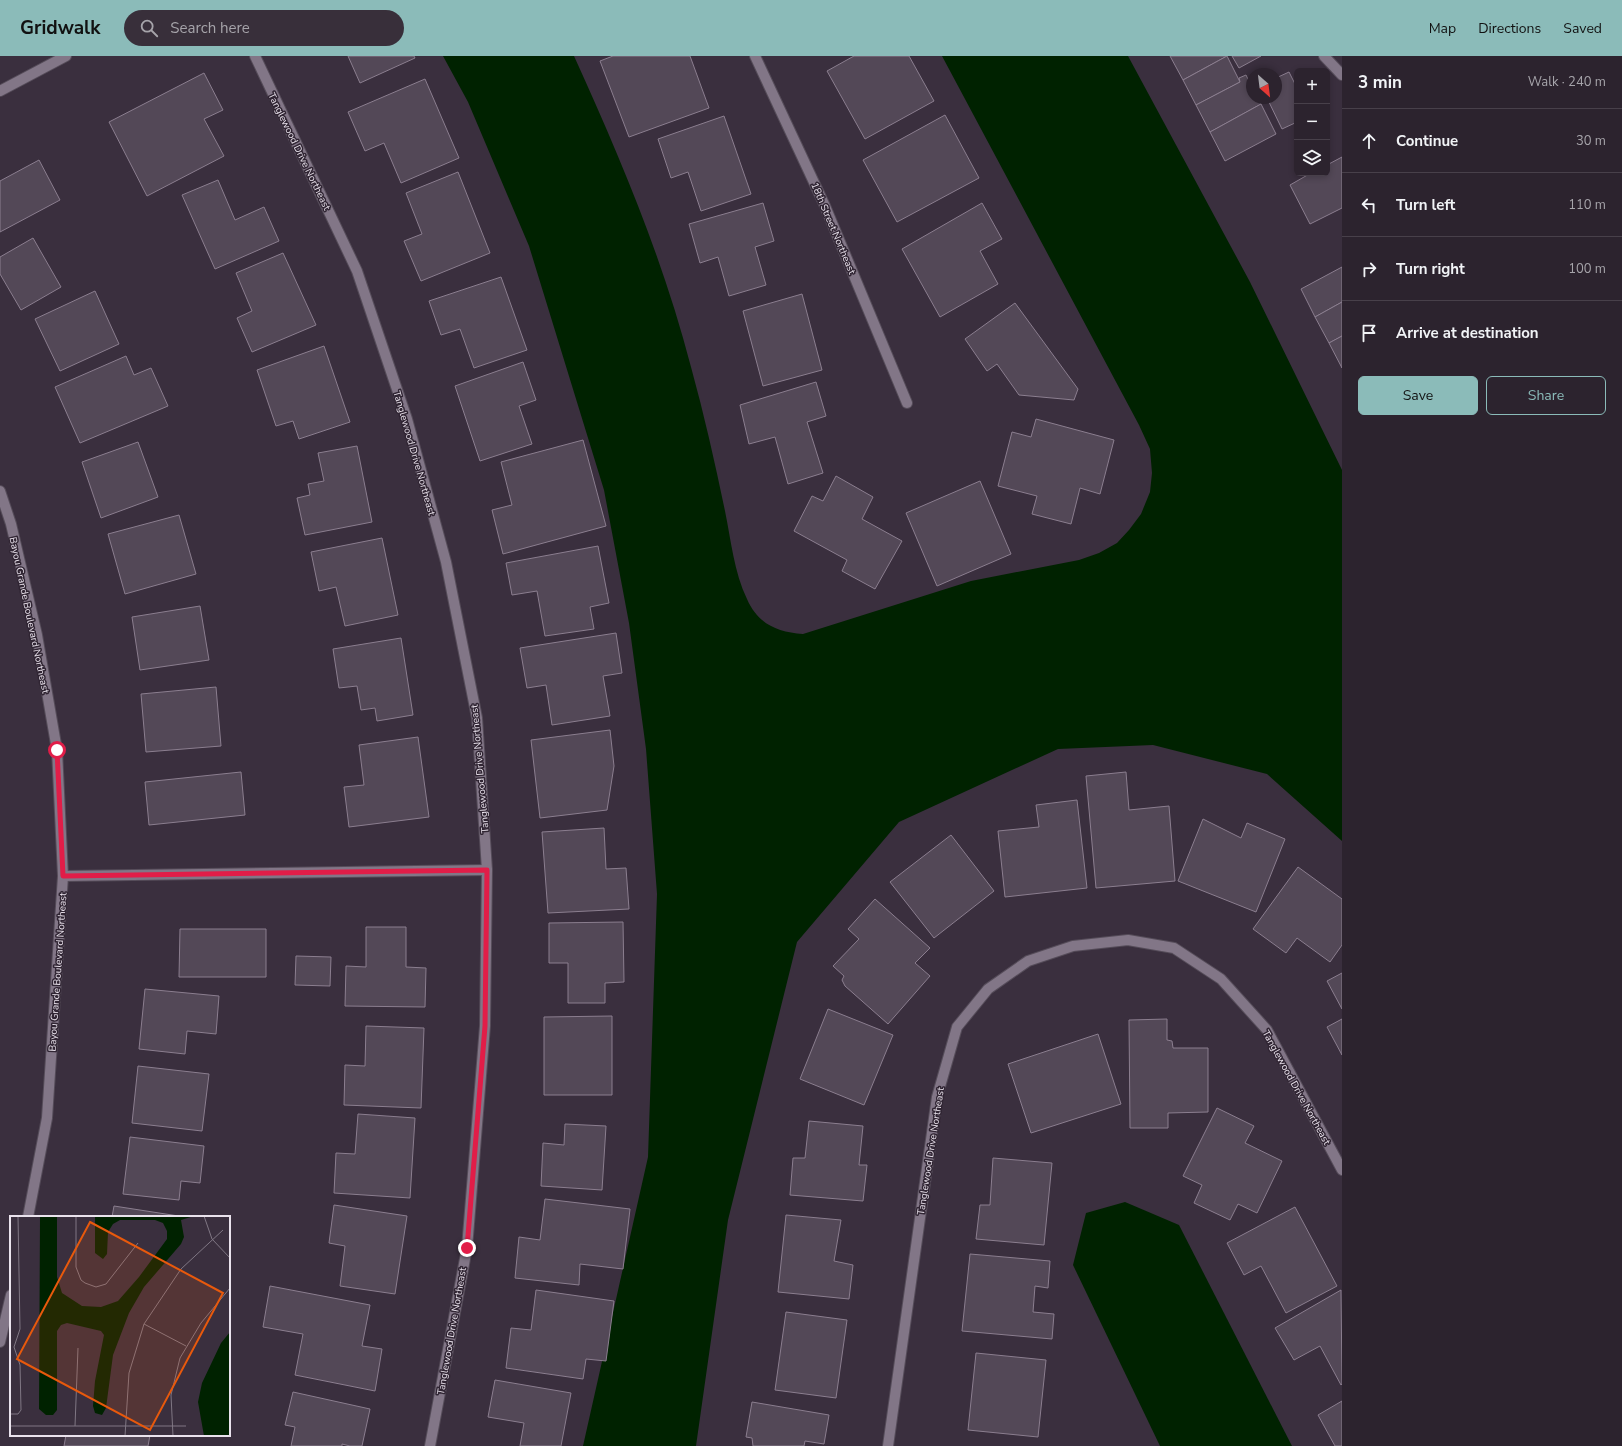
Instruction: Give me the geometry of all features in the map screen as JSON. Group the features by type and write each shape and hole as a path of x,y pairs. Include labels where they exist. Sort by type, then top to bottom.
{"street":[{"path":"0,91 66,56"},
{"name":"Tanglewood Drive Northeast","path":"255,56 357,271 408,418 446,562 477,718 487,870 485,1026 467,1248 430,1446"},
{"name":"18th Street Northeast","path":"755,56 825,206 907,403"},
{"path":"1324,56 1342,75"},
{"name":"Bayou Grande Boulevard Northeast","path":"0,491 11,524 37,635 57,750 63,876 47,1118 28,1216"},
{"path":"63,876 487,870"},
{"name":"Tanglewood Drive Northeast","path":"888,1446 937,1097 957,1027 988,989 1028,961 1073,946 1128,940 1174,948 1221,979 1267,1030 1342,1170"},
{"path":"0,1342 10,1299"}],"shaded area":[{"path":"443,56 574,56 624,170 654,248 680,327 717,475 739,578 751,608 763,621 777,629 803,634 971,581 1079,560 1099,553 1117,543 1129,530 1141,514 1150,492 1152,473 1150,449 1139,425 942,56 1128,56 1250,282 1342,470 1342,841 1267,774 1153,745 1058,749 899,822 797,942 728,1220 696,1446 583,1446 648,1157 657,894 646,749 629,623 604,490 529,246 468,102"},
{"path":"1125,1202 1179,1225 1292,1446 1160,1446 1073,1265 1086,1213"}],"building":[{"path":"348,56 414,56 415,58 360,83"},
{"path":"613,56 690,56 709,108 629,137 600,61"},
{"path":"854,56 909,56 934,101 865,139 827,71"},
{"path":"1170,56 1227,56 1183,80"},
{"path":"1227,56 1240,82 1196,105 1183,80"},
{"path":"1232,56 1261,56 1239,68"},
{"path":"1289,72 1294,82 1294,123 1282,129 1270,104 1282,104 1282,75"},
{"path":"204,73 223,110 204,119 224,156 147,196 109,122"},
{"path":"1246,75 1246,104 1261,104 1210,132 1196,105 1240,82 1239,78"},
{"path":"425,79 459,158 401,183 384,143 365,151 348,112"},
{"path":"1261,104 1276,134 1225,161 1210,132"},
{"path":"945,115 979,178 897,222 863,160"},
{"path":"724,116 751,194 701,211 688,172 671,178 658,139"},
{"path":"1342,157 1342,208 1310,224 1290,185 1306,176 1330,176 1330,163"},
{"path":"39,160 60,200 0,232 0,181"},
{"path":"458,172 490,253 421,281 404,241 422,234 406,193"},
{"path":"218,180 235,220 264,207 279,241 215,269 182,195"},
{"path":"763,203 774,241 755,247 766,285 729,296 718,257 700,263 689,224"},
{"path":"982,203 1002,239 980,251 998,284 940,317 902,249"},
{"path":"33,238 61,287 21,310 0,274 0,257"},
{"path":"283,253 316,325 252,352 237,318 252,311 236,273"},
{"path":"1342,267 1342,302 1315,317 1301,289"},
{"path":"501,277 527,350 474,368 460,329 441,335 429,301"},
{"path":"95,291 119,344 60,371 35,319"},
{"path":"802,294 822,370 763,386 743,311"},
{"path":"1342,302 1342,336 1329,343 1315,317"},
{"path":"1015,303 1078,389 1074,400 1019,395 997,364 987,371 965,339"},
{"path":"1342,336 1342,368 1329,343"},
{"path":"324,346 350,422 299,439 293,421 276,426 257,370"},
{"path":"126,356 134,375 151,368 168,406 80,443 55,387"},
{"path":"523,362 536,400 519,406 532,444 480,461 455,386"},
{"path":"816,382 826,416 807,422 823,473 788,484 775,437 749,444 740,405"},
{"path":"1036,419 1114,440 1100,494 1080,488 1071,524 1032,514 1037,496 998,486 1012,432 1031,437"},
{"path":"583,440 606,526 503,554 492,510 512,505 501,462"},
{"path":"138,442 158,497 101,518 82,462"},
{"path":"357,446 372,522 305,535 297,498 310,495 308,484 324,481 318,453"},
{"path":"836,476 873,497 862,519 902,541 875,589 842,571 847,560 794,531 812,496 823,501"},
{"path":"980,481 1011,554 937,586 906,513"},
{"path":"179,515 196,574 125,594 108,534"},
{"path":"382,538 398,615 345,626 336,587 319,591 311,552"},
{"path":"598,546 609,603 590,607 594,629 545,636 537,591 512,595 506,563"},
{"path":"200,606 209,660 140,670 132,617"},
{"path":"616,633 622,673 603,676 610,716 552,725 546,685 527,688 520,648"},
{"path":"401,638 413,715 377,721 375,708 361,710 357,686 339,688 333,649"},
{"path":"216,687 221,746 146,752 141,694"},
{"path":"610,730 614,766 607,810 540,818 531,740"},
{"path":"418,737 429,817 349,827 344,787 364,785 359,745"},
{"path":"241,772 245,815 149,825 145,782"},
{"path":"1126,772 1129,810 1169,806 1175,881 1096,888 1086,776"},
{"path":"1077,800 1087,888 1005,897 998,831 1039,827 1036,805"},
{"path":"1203,819 1241,838 1247,823 1285,839 1256,912 1178,881"},
{"path":"604,828 606,869 626,868 629,909 548,913 542,832"},
{"path":"951,835 994,891 934,938 890,882"},
{"path":"1298,867 1342,899 1342,945 1330,962 1297,938 1286,953 1253,929"},
{"path":"875,899 930,948 915,963 930,976 888,1024 845,986 842,980 844,976 833,966 859,939 848,929"},
{"path":"623,922 624,982 605,983 605,1003 568,1003 568,963 549,963 549,923"},
{"path":"366,927 406,927 406,967 426,968 425,1007 345,1006 346,966 366,967"},
{"path":"180,929 266,929 266,977 179,977"},
{"path":"296,956 331,957 330,986 295,985"},
{"path":"1342,973 1342,1009 1327,981"},
{"path":"145,989 219,996 216,1034 187,1031 185,1054 139,1049"},
{"path":"828,1009 893,1035 864,1105 800,1079"},
{"path":"612,1016 612,1095 544,1095 544,1017"},
{"path":"1167,1019 1167,1040 1172,1041 1173,1048 1208,1048 1208,1112 1168,1113 1168,1128 1130,1128 1129,1020"},
{"path":"1342,1019 1342,1055 1327,1027"},
{"path":"366,1026 424,1028 421,1108 344,1105 345,1065 365,1066"},
{"path":"1098,1034 1121,1104 1031,1133 1008,1064"},
{"path":"138,1066 209,1074 202,1131 132,1123"},
{"path":"1217,1108 1254,1126 1245,1143 1282,1161 1257,1213 1238,1204 1230,1220 1194,1203 1202,1185 1183,1176"},
{"path":"358,1114 415,1118 410,1198 334,1193 336,1153 355,1154"},
{"path":"809,1121 863,1126 859,1165 867,1165 863,1201 790,1195 793,1158 805,1158"},
{"path":"565,1124 606,1126 602,1190 541,1186 543,1143 564,1145"},
{"path":"130,1137 204,1146 200,1183 181,1181 179,1200 123,1194"},
{"path":"993,1158 1052,1163 1044,1245 976,1239 980,1205 990,1205"},
{"path":"545,1199 630,1209 623,1269 580,1264 579,1285 515,1278 519,1237 540,1240"},
{"path":"334,1205 407,1216 395,1294 340,1286 345,1246 329,1243"},
{"path":"114,1206 179,1216 112,1216"},
{"path":"1295,1207 1337,1286 1286,1313 1261,1266 1244,1275 1227,1243"},
{"path":"786,1215 841,1220 834,1261 853,1265 849,1299 778,1292"},
{"path":"970,1254 1050,1261 1048,1288 1035,1286 1033,1312 1054,1314 1052,1339 962,1331"},
{"path":"270,1286 370,1305 362,1346 382,1349 375,1391 295,1375 303,1334 263,1327"},
{"path":"536,1290 614,1301 606,1361 586,1359 583,1379 506,1368 511,1328 531,1330"},
{"path":"1341,1290 1341,1385 1320,1346 1294,1360 1275,1328"},
{"path":"786,1312 847,1320 836,1398 775,1390"},
{"path":"976,1353 1046,1360 1038,1437 968,1430"},
{"path":"495,1380 571,1393 561,1446 520,1446 524,1423 488,1417"},
{"path":"293,1392 370,1409 362,1446 342,1444 342,1446 291,1446 295,1427 285,1425"},
{"path":"1342,1401 1342,1446 1335,1446 1318,1415"},
{"path":"752,1402 829,1415 824,1444 805,1441 804,1446 753,1446 752,1438 746,1437"},
{"path":"66,1436 150,1436 148,1446 64,1446"}],"route":[{"path":"57,750 63,876 487,870 485,1026 467,1248"}]}
